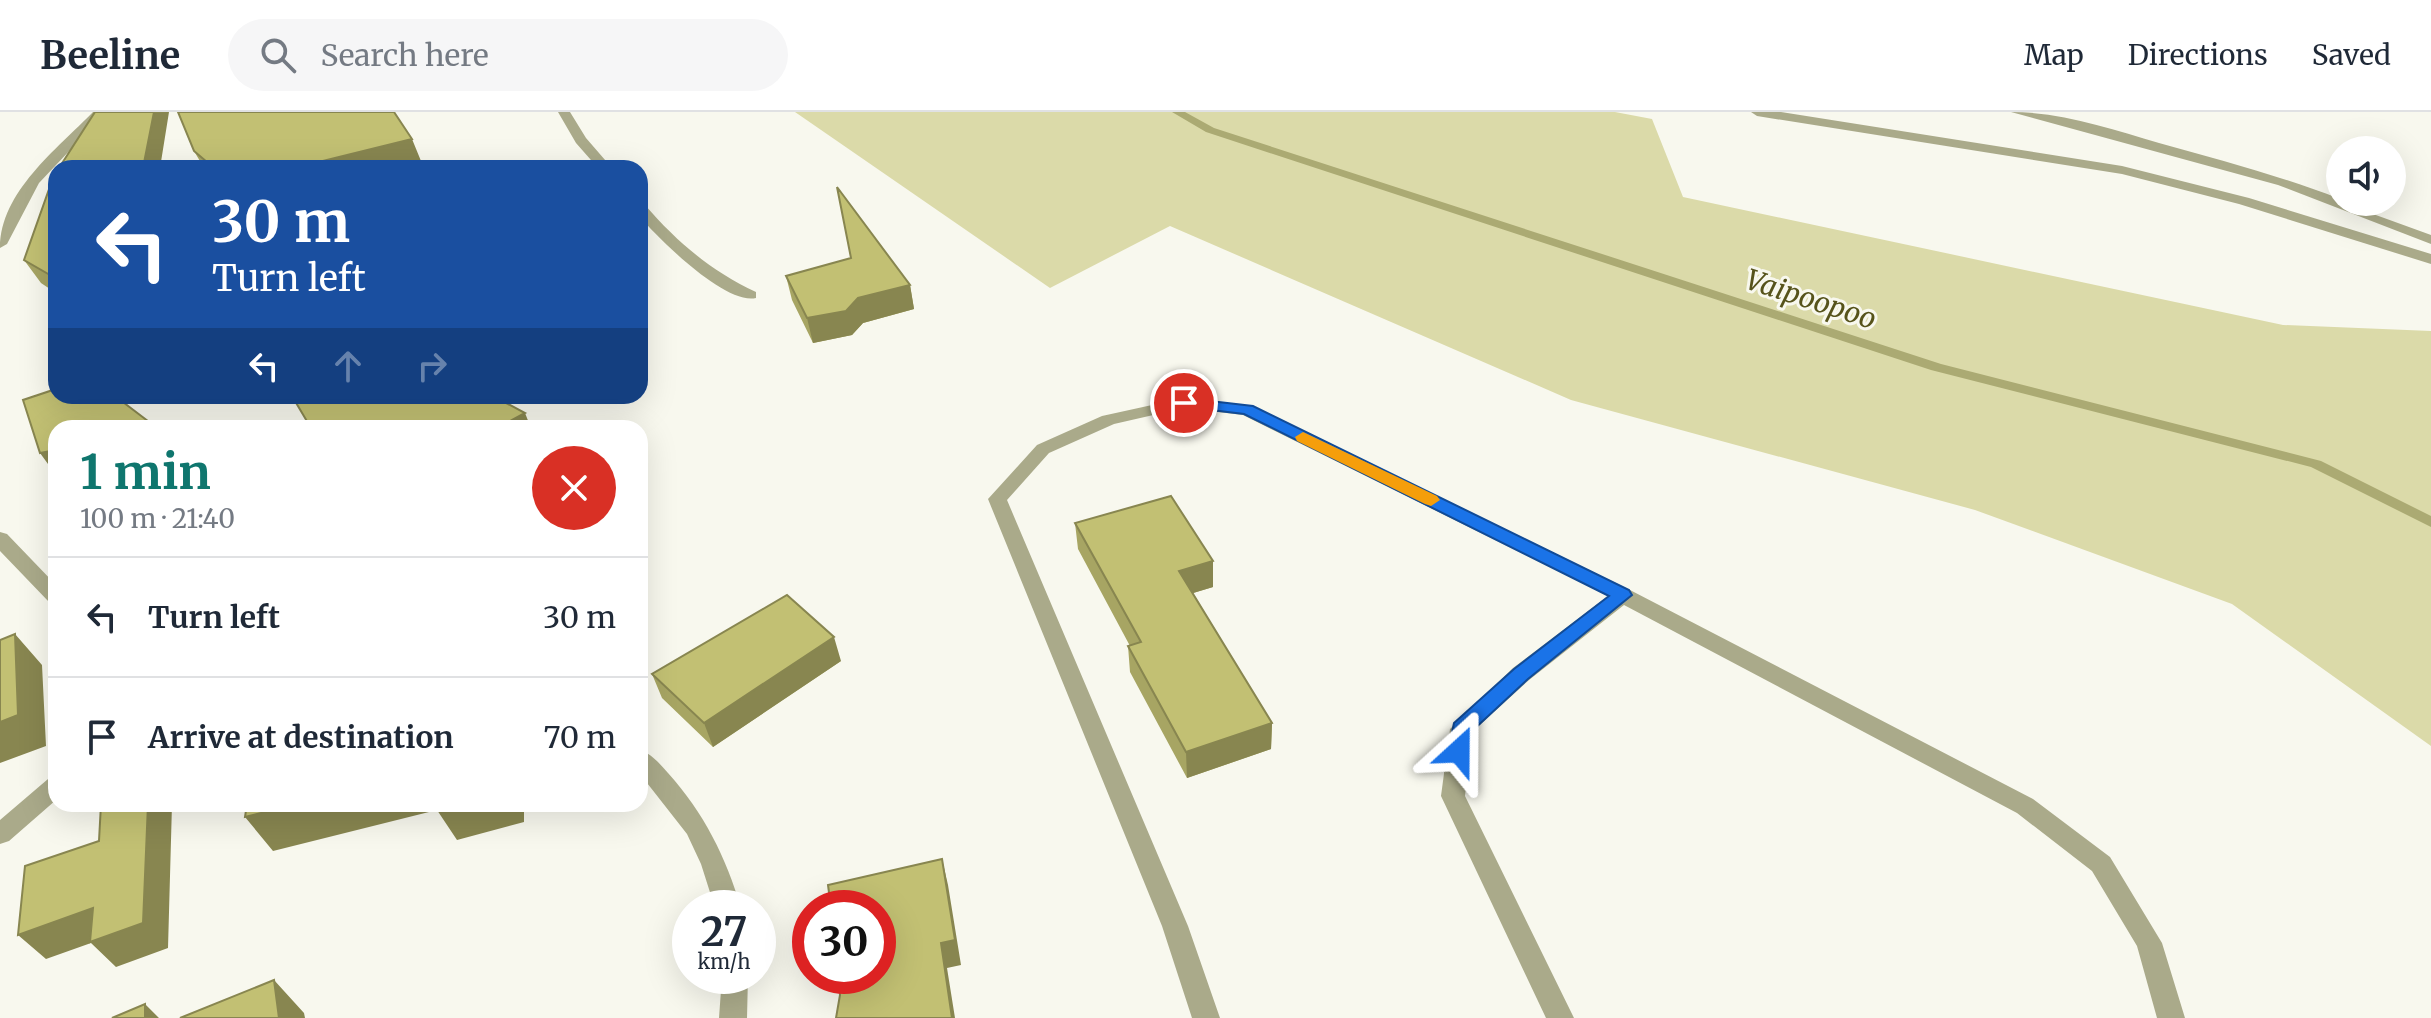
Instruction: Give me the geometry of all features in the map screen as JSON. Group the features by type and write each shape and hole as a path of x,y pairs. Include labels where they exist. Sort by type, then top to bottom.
{"street":[{"path":"53,160 100,112"},
{"path":"564,112 598,160"},
{"path":"1757,112 2122,170 2244,201 2431,259"},
{"path":"2017,112 2110,133 2283,182 2431,240"},
{"path":"0,244 33,181 48,166"},
{"path":"648,216 695,265 750,295"},
{"path":"1206,1018 1175,926 997,499 1043,449 1108,420 1184,403 1247,410 1623,595 2025,806 2101,864 2149,943 2171,1018"},
{"path":"0,539 48,589"},
{"path":"1560,1018 1453,796 1461,729 1521,674 1623,595"},
{"path":"648,767 678,797 718,870 723,890"},
{"path":"0,834 48,793"},
{"path":"733,1018 734,994"}],"green space":[{"path":"795,112 1615,112 1652,119 1683,197 2283,325 2431,331 2431,746 2232,604 1975,510 1571,400 1170,226 1050,288"}],"building":[{"path":"95,112 154,112 145,160 64,160"},
{"path":"178,112 394,112 412,139 327,160 205,160 194,151"},
{"path":"837,187 910,285 858,298 846,311 807,318 786,276 851,258"},
{"path":"48,192 48,274 24,260"},
{"path":"48,392 48,404 126,404 146,420 48,420 48,452 40,453 23,400"},
{"path":"297,404 508,404 525,413 512,420 306,420"},
{"path":"1171,496 1213,561 1179,571 1272,723 1186,752 1128,646 1141,642 1075,523"},
{"path":"787,595 834,637 704,723 652,674"},
{"path":"15,634 18,715 0,722 0,640"},
{"path":"101,812 148,812 143,923 90,942 93,908 18,935 25,866 99,841"},
{"path":"246,812 265,812 245,817"},
{"path":"942,859 955,940 941,943 952,1018 836,1018 840,994 896,994 896,890 829,890 828,885"},
{"path":"274,980 279,1018 180,1018"},
{"path":"145,1004 145,1018 112,1018"}],"waterway":[{"name":"Vaipoopoo","path":"1177,112 1210,130 1936,367 2316,464 2431,522"}],"slow traffic":[{"path":"1303,437 1431,500"}],"route":[{"path":"1184,403 1247,410 1623,595 1521,674 1461,729 1459,751"}]}
